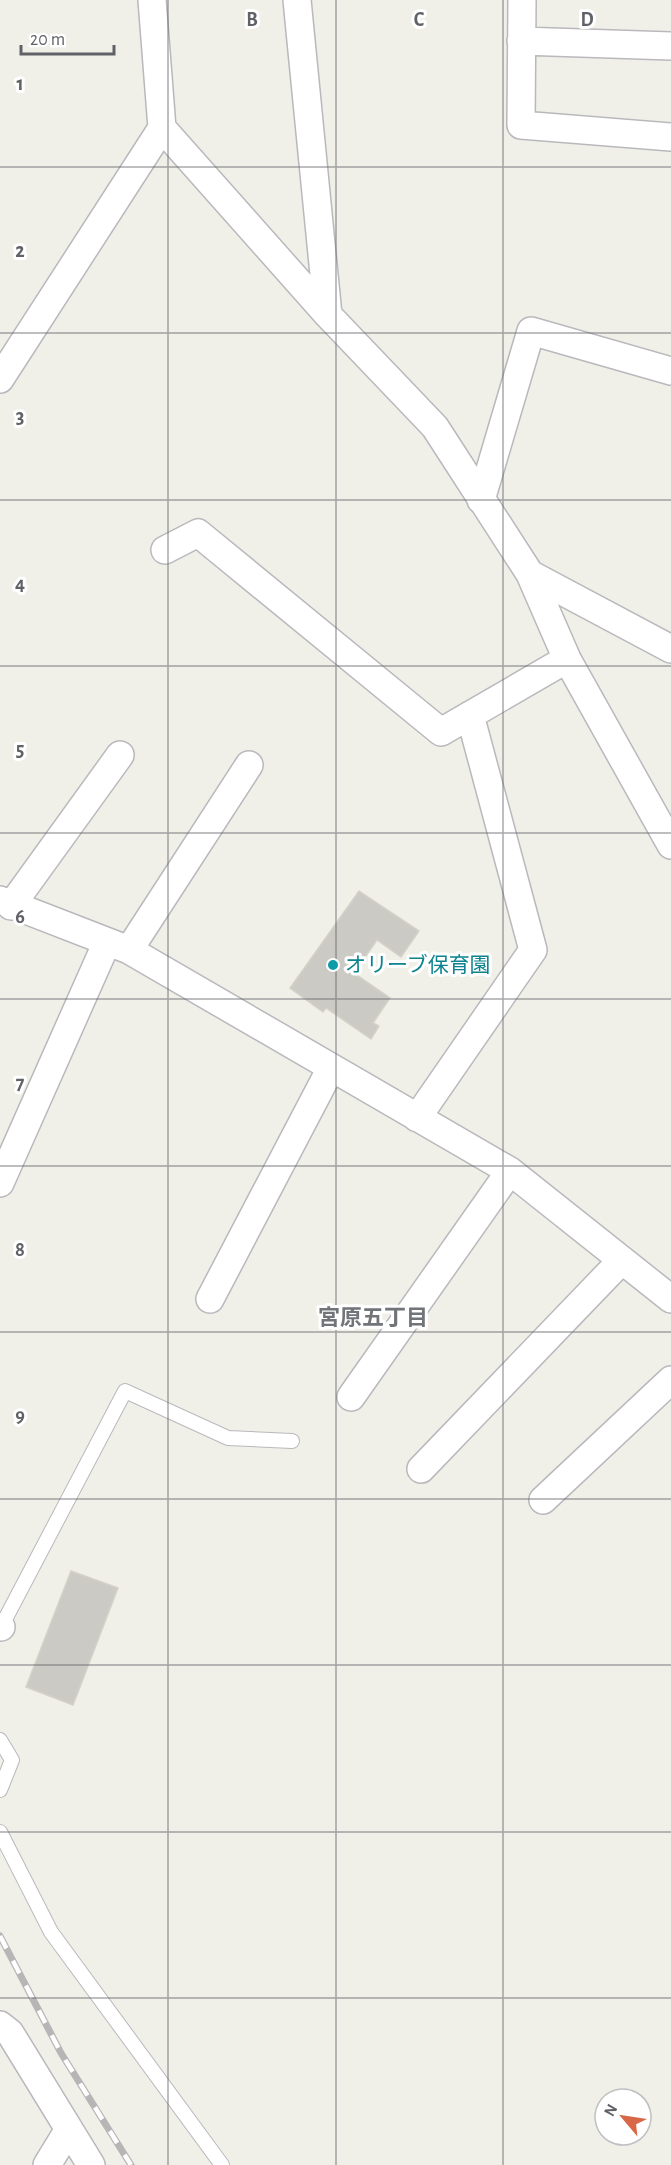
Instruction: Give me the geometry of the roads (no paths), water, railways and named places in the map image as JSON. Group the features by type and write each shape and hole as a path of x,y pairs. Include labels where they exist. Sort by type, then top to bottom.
{"street":[{"path":"152,0 162,128 328,315 435,427 530,574 567,659 671,845"},
{"path":"297,0 328,315"},
{"path":"522,0 521,125 671,137"},
{"path":"521,41 671,46"},
{"path":"0,379 162,128"},
{"path":"481,500 531,331 671,372"},
{"path":"165,550 198,533 441,732 567,659"},
{"path":"530,574 671,649"},
{"path":"417,1118 533,950 470,715"},
{"path":"120,755 6,903 118,946 510,1171 671,1299"},
{"path":"0,1183 118,946 249,765"},
{"path":"210,1299 331,1068"},
{"path":"351,1397 510,1171"},
{"path":"421,1469 622,1260"},
{"path":"543,1500 671,1380"},
{"path":"0,2025 10,2033 91,2165"},
{"path":"47,2165 69,2128"}],"lane":[{"path":"0,1628 125,1391 228,1437 292,1441"},
{"path":"0,1740 12,1760 0,1790"},
{"path":"0,1832 51,1932 222,2165"}],"railway":[{"path":"0,1936 61,2053 131,2165"}],"place":[{"name":"オリーブ保育園","path":"333,965"}],"district":[{"name":"宮原五丁目","path":"373,1317"}]}
